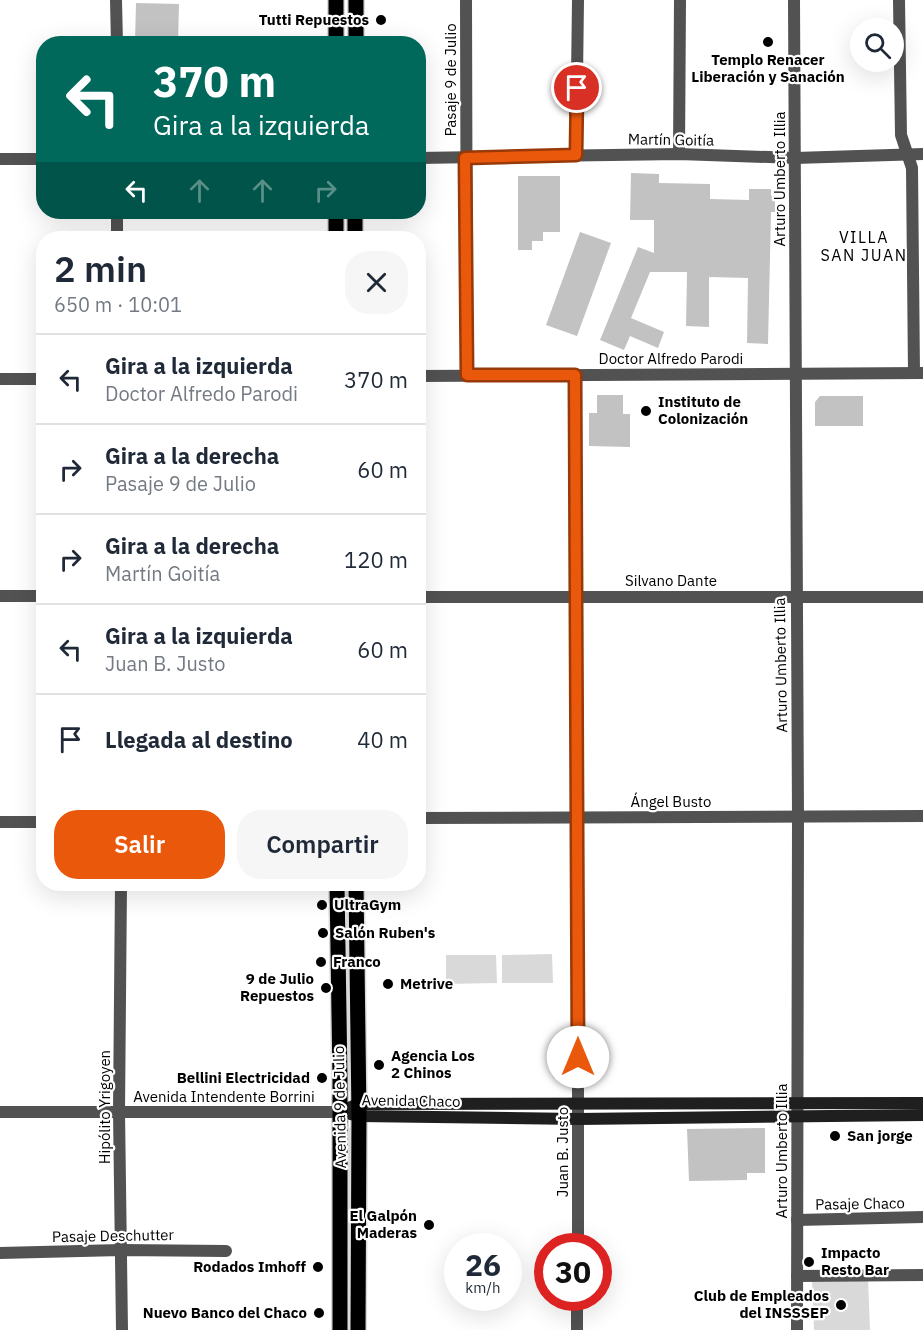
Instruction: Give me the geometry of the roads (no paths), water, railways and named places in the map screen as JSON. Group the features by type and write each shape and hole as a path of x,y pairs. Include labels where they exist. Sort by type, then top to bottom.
{"main road":[{"path":"336,0 336,36"},
{"path":"356,0 356,36"},
{"name":"Avenida 9 de Julio","path":"336,891 340,1112 340,1330"},
{"name":"Avenida 9 de Julio","path":"356,891 359,1110 358,1330"},
{"name":"Avenida Chaco","path":"359,1110 578,1119 923,1103"},
{"name":"Avenida Chaco","path":"340,1112 578,1105 797,1110 923,1116"}],"street":[{"path":"116,0 117,36"},
{"name":"Pasaje 9 de Julio","path":"466,0 467,375"},
{"path":"576,155 578,0"},
{"path":"679,154 680,0"},
{"name":"Arturo Umberto Illia","path":"794,0 798,817 797,1330"},
{"path":"899,0 901,135 912,168 919,373"},
{"name":"Martín Goitía","path":"426,158 679,154 795,158 923,154"},
{"path":"0,159 36,159"},
{"name":"Doctor Alfredo Parodi","path":"426,376 919,373"},
{"name":"Juan B. Justo","path":"575,375 578,1233"},
{"path":"0,379 36,379"},
{"path":"0,596 36,596"},
{"name":"Silvano Dante","path":"426,597 923,597"},
{"name":"Ángel Busto","path":"426,818 923,816"},
{"path":"0,822 36,822"},
{"name":"Hipólito Yrigoyen","path":"121,891 119,1112 122,1330"},
{"name":"Avenida Intendente Borrini","path":"0,1112 340,1112"},
{"name":"Pasaje Chaco","path":"797,1220 923,1218"},
{"name":"Pasaje Deschutter","path":"0,1253 121,1250 226,1251"},
{"path":"797,1276 923,1275"},
{"path":"577,1330 578,1311"}],"place":[{"name":"Tutti Repuestos","path":"381,20"},
{"name":"Templo Renacer Liberación y Sanación","path":"768,42"},
{"name":"Instituto de Colonización","path":"646,411"},
{"name":"UltraGym","path":"322,905"},
{"name":"Salón Ruben's","path":"323,933"},
{"name":"Franco","path":"321,962"},
{"name":"Metrive","path":"388,984"},
{"name":"9 de Julio Repuestos","path":"326,988"},
{"name":"Agencia Los 2 Chinos","path":"379,1065"},
{"name":"Bellini Electricidad","path":"322,1078"},
{"name":"San jorge","path":"835,1136"},
{"name":"El Galpón Maderas","path":"429,1225"},
{"name":"Impacto Resto Bar","path":"809,1262"},
{"name":"Rodados Imhoff","path":"318,1267"},
{"name":"Club de Empleados del INSSSEP","path":"841,1305"},
{"name":"Nuevo Banco del Chaco","path":"319,1313"}],"district":[{"name":"VILLA SAN JUAN","path":"864,246"}]}
